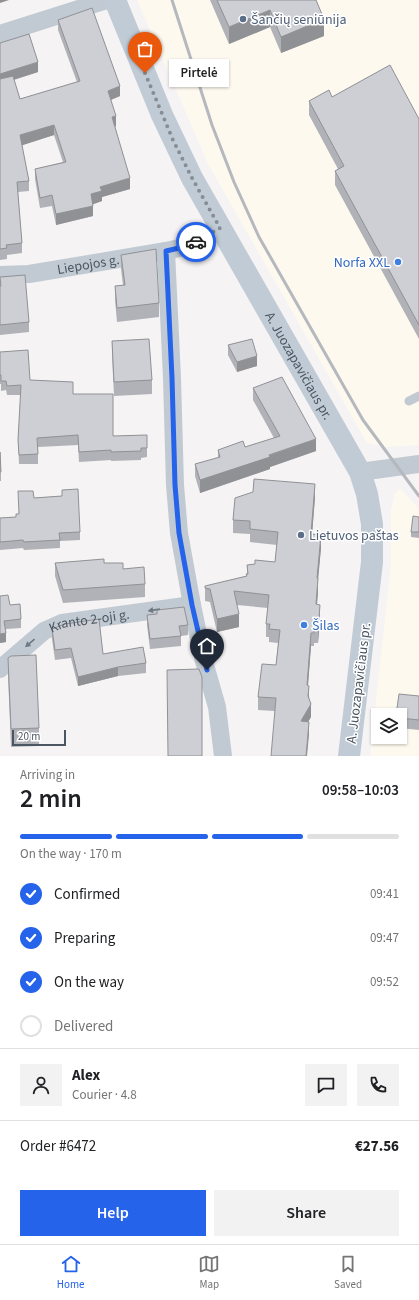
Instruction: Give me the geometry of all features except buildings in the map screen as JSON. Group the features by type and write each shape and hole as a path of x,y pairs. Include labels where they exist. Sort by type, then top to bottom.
{"main road":[{"name":"A. Juozapavičiaus pr.","path":"115,0 173,140 192,178 360,472 367,494 372,524 372,562 350,756"}],"street":[{"path":"0,34 107,0"},
{"name":"Liepojos g.","path":"0,275 29,274 166,251 188,246 220,228"},
{"path":"166,251 175,485 179,533 192,605 217,707 223,756"},
{"path":"360,472 419,464"},
{"name":"Kranto 2-oji g.","path":"0,668 44,631 62,623 192,605"}],"lane":[{"path":"409,401 419,396"}],"shaded area":[{"path":"137,0 419,0 419,445 387,447 367,443 208,164"},
{"path":"401,489 419,509 419,756 370,756 371,744 407,744 407,708 375,708 391,564 391,509 395,493"}],"railway":[{"path":"172,0 212,125 234,182 259,237 363,420 419,496"}],"way so far":[{"path":"145,73 173,140 220,228 196,242"}],"place":[{"name":"Šančių seniūnija","path":"243,19"},
{"name":"Pirtelė","path":"145,73"},
{"name":"Norfa XXL","path":"398,262"},
{"name":"Lietuvos paštas","path":"301,535"},
{"name":"Šilas","path":"304,625"}],"route":[{"path":"196,242 188,246 166,251 175,485 179,533 192,605 207,670"}]}
